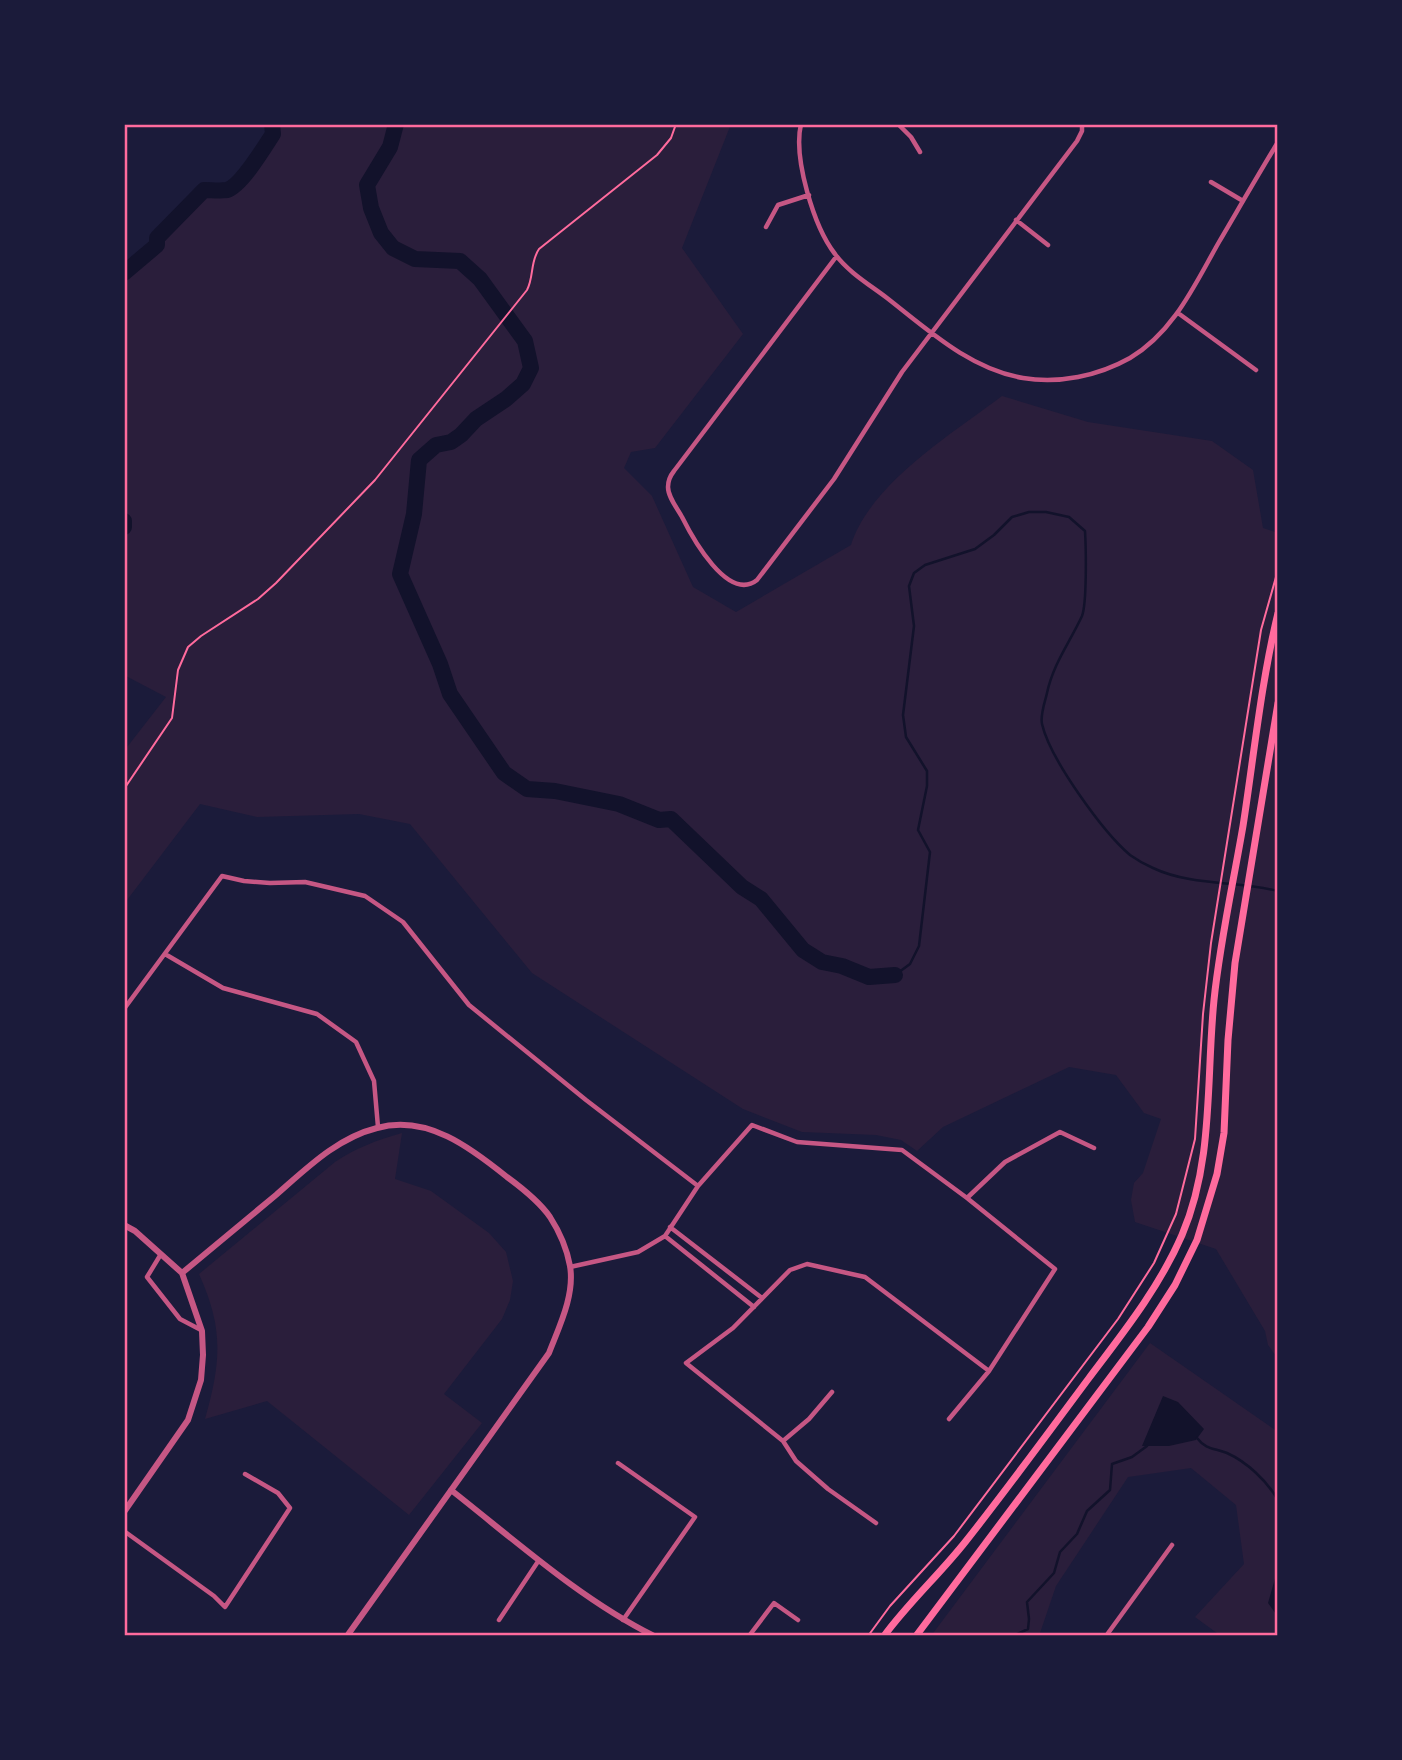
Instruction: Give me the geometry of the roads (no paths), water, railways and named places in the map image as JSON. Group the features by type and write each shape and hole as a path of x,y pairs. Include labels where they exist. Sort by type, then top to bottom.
{"main road":[{"path":"884,1636 907,1606 964,1544 1126,1328 1155,1286 1182,1235 1197,1189 1207,1128 1214,1000 1268,655 1278,613"},
{"path":"916,1636 1148,1327 1175,1285 1197,1240 1213,1192 1224,1133 1231,1005 1255,833 1278,703"}],"street":[{"path":"801,124 799,161 826,240 836,257 966,356 985,366 1032,379 1073,378 1100,371 1129,358 1156,338 1178,313 1278,142"},
{"path":"898,124 911,137 920,152"},
{"path":"836,257 674,471 668,483 670,495 705,556 735,583 746,586 757,580 834,479 897,380 1077,141 1082,125"},
{"path":"1211,182 1243,201"},
{"path":"766,227 778,205 809,195"},
{"path":"1016,220 1048,245"},
{"path":"1178,313 1256,370"},
{"path":"124,1009 222,876 270,883 305,882 365,895 403,922 469,1004 586,1100 698,1186"},
{"path":"166,954 223,988 317,1014 356,1042 374,1081 378,1127"},
{"path":"182,1273 334,1146 378,1127 406,1125 429,1129 456,1139 526,1192 549,1216 562,1240 570,1267 566,1310 549,1353 347,1636"},
{"path":"570,1267 638,1252 665,1236 698,1186 752,1125 797,1142 902,1150 1055,1269 989,1371 949,1419"},
{"path":"967,1198 1005,1162 1060,1132 1094,1148"},
{"path":"124,1225 182,1273 202,1331 201,1380 188,1420 124,1512"},
{"path":"670,1227 762,1298"},
{"path":"665,1236 754,1307"},
{"path":"161,1254 147,1277 180,1319 202,1331"},
{"path":"876,1523 828,1489 796,1461 783,1441 686,1363 733,1328 790,1269 807,1264 865,1277 989,1371"},
{"path":"783,1441 809,1419 832,1392"},
{"path":"618,1463 695,1517 623,1620"},
{"path":"124,1531 214,1596 225,1607 290,1507 278,1493 245,1474"},
{"path":"451,1490 539,1560 623,1620 654,1636"},
{"path":"1105,1636 1172,1545"},
{"path":"499,1620 539,1560"},
{"path":"749,1636 774,1604 798,1620"}],"waterway":[{"path":"124,273 157,245 157,238 204,190 227,190 239,182 273,134 272,124"},
{"path":"396,124 390,147 367,185 371,208 381,233 393,248 415,259 460,261 480,279 525,341 531,368 523,384 506,399 476,419 461,435 451,442 436,445 419,460 414,514 400,574 440,664 450,694 504,773 527,789 555,791 619,804 659,820 671,819 742,887 761,899 803,950 822,962 842,966 869,977 895,975"},
{"path":"895,975 910,964 919,946 930,852 918,830 927,786 927,771 906,737 903,715 914,626 909,586 914,573 925,565 975,549 1012,517 1029,512 1046,512 1069,517 1085,531 1084,609 1053,672 1042,720 1047,739 1066,775 1106,830 1130,855 1147,865 1183,878 1278,891"},
{"path":"124,521 124,527"},
{"path":"1197,1438 1207,1447 1227,1453 1249,1467 1278,1500"},
{"path":"1013,1636 1028,1629 1027,1602 1054,1573 1060,1552 1077,1534 1087,1511 1110,1490 1112,1464 1132,1457 1147,1446"}]}
